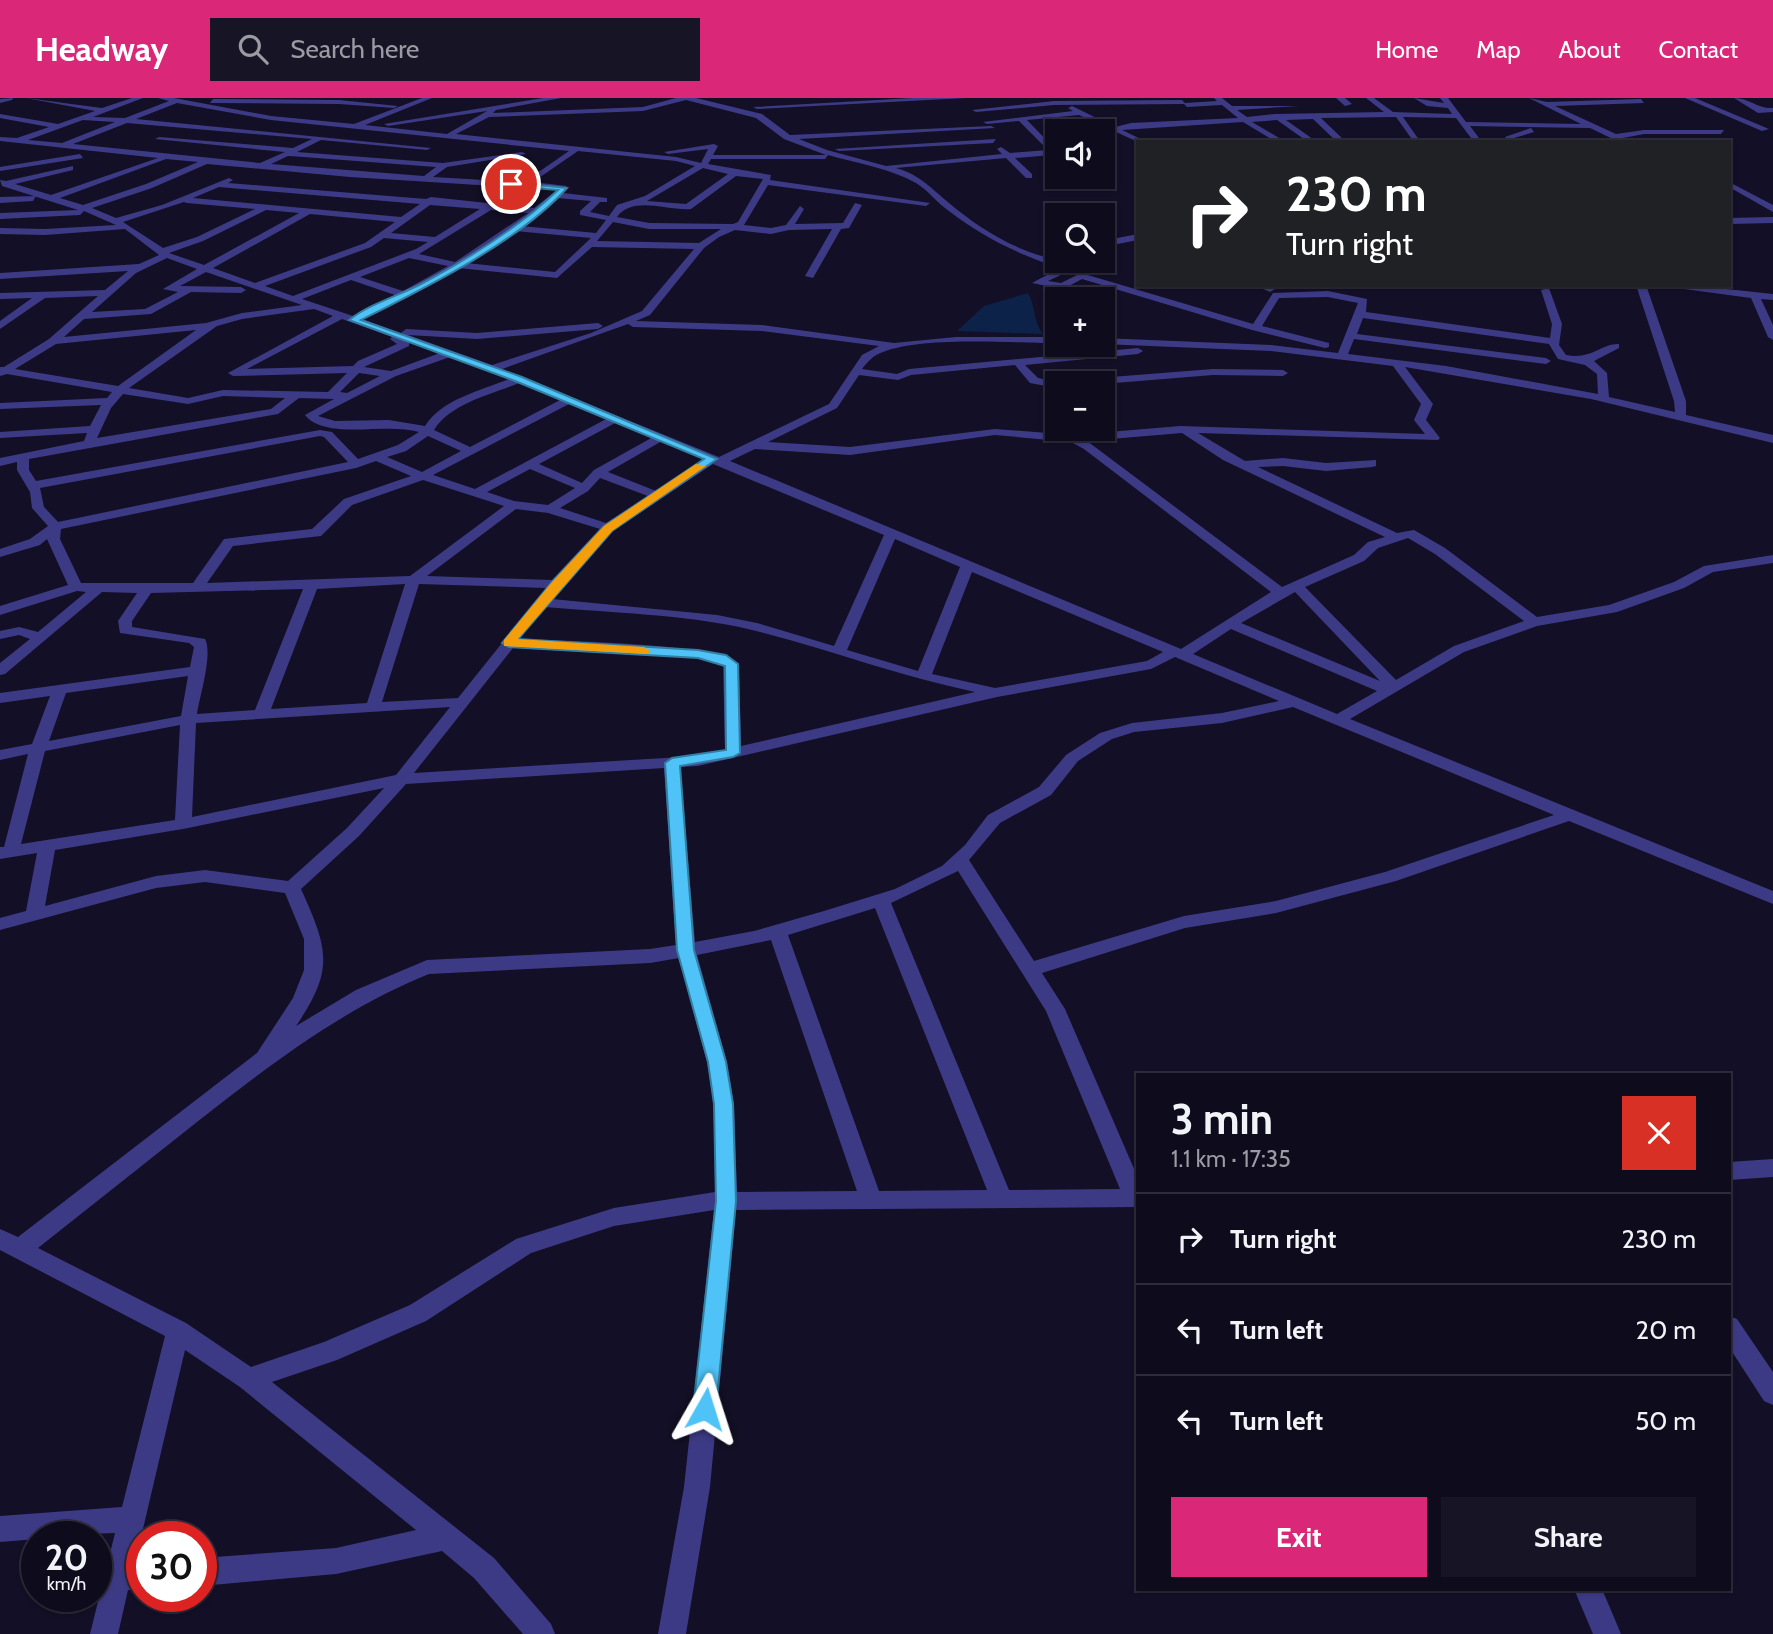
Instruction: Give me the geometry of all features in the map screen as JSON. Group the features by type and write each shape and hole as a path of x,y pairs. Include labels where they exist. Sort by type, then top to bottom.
{"street":[{"path":"0,101 9,98"},
{"path":"30,98 100,110"},
{"path":"0,146 139,98"},
{"path":"162,98 298,121 573,151 706,160 993,141"},
{"path":"0,231 45,232 121,224 215,187 317,139 428,98"},
{"path":"486,98 503,98"},
{"path":"541,98 555,98"},
{"path":"366,128 457,111 555,98"},
{"path":"488,114 643,109 692,98 745,111 762,117 789,137 822,154 887,166 923,183 946,205 981,231 1034,257 1045,259"},
{"path":"745,111 785,98"},
{"path":"757,107 829,101 963,98 989,125 993,141 1029,176"},
{"path":"1257,98 1268,106 1277,118 1309,140"},
{"path":"1334,105 1348,104 1340,98"},
{"path":"1370,98 1395,115 1417,140"},
{"path":"1418,98 1430,104 1450,106"},
{"path":"1444,98 1477,140"},
{"path":"1532,98 1622,140"},
{"path":"1689,98 1765,129"},
{"path":"1738,98 1761,111 1773,110"},
{"path":"976,110 1051,100 1071,103 1090,100 1220,100 1246,121 1279,140"},
{"path":"1543,104 1641,101"},
{"path":"58,147 178,102 340,102 457,111"},
{"path":"308,122 340,102"},
{"path":"1182,102 1215,122"},
{"path":"457,111 464,103"},
{"path":"1071,103 1079,113 1139,140"},
{"path":"400,162 469,127 495,106"},
{"path":"1230,108 1306,106 1340,140"},
{"path":"789,137 989,125 1079,113"},
{"path":"1115,132 1201,113"},
{"path":"0,116 60,127"},
{"path":"1144,124 1317,116 1458,116"},
{"path":"81,118 195,125 427,148"},
{"path":"409,120 469,127"},
{"path":"1022,120 1045,145"},
{"path":"273,134 298,121"},
{"path":"1466,124 1589,126"},
{"path":"1512,140 1509,136 1523,135 1540,125"},
{"path":"1615,137 1644,132 1721,132"},
{"path":"0,139 331,174 564,188 538,211 458,265 405,295 347,318 233,373 223,393"},
{"path":"159,139 317,156 442,165 514,154 573,151"},
{"path":"1040,141 1045,140"},
{"path":"408,255 458,265 557,275 598,236 609,219 626,203 638,203 706,160 714,146 647,155"},
{"path":"524,184 573,151"},
{"path":"3,183 60,170 105,152"},
{"path":"887,166 1006,154 1045,153"},
{"path":"496,168 514,154"},
{"path":"291,170 317,156"},
{"path":"0,200 49,198 104,182 166,157"},
{"path":"331,174 357,159"},
{"path":"0,169 42,162 82,160"},
{"path":"0,216 89,210 207,160"},
{"path":"492,369 623,324 646,313 659,301 701,246 741,224 768,182 768,177 734,173 706,160"},
{"path":"42,162 60,170"},
{"path":"424,180 442,165"},
{"path":"107,167 108,171 128,173"},
{"path":"268,174 281,168"},
{"path":"555,195 688,207 734,173"},
{"path":"318,192 345,175"},
{"path":"478,182 487,175"},
{"path":"244,187 256,180"},
{"path":"104,182 174,187"},
{"path":"768,182 926,203"},
{"path":"3,183 89,210 121,224 163,253 248,286 450,353 571,399 1178,654 1773,898"},
{"path":"1731,185 1773,209"},
{"path":"186,188 244,187 431,200 538,211"},
{"path":"598,199 583,213 649,226 734,227 771,231 789,227 846,226 859,205"},
{"path":"1731,199 1756,199"},
{"path":"184,200 403,219"},
{"path":"309,211 168,289 187,291 248,286 339,256 383,235 431,200"},
{"path":"293,299 408,255 438,240 491,206"},
{"path":"2,372 53,341 108,293 163,253 200,239 265,207"},
{"path":"789,227 800,209"},
{"path":"1731,221 1773,220"},
{"path":"635,246 649,226"},
{"path":"810,276 838,227"},
{"path":"512,228 598,236"},
{"path":"383,235 438,240"},
{"path":"1115,241 1136,237"},
{"path":"589,244 701,246"},
{"path":"1115,245 1136,250"},
{"path":"0,276 141,267"},
{"path":"1057,273 1037,282 1062,286 1081,275 1344,352 1604,399 1773,439"},
{"path":"351,277 405,295"},
{"path":"234,300 248,286"},
{"path":"1642,287 1680,401 1681,419"},
{"path":"1678,287 1773,297"},
{"path":"1256,328 1272,290 1328,294 1364,301 1344,352"},
{"path":"1546,290 1557,324 1553,345 1562,357 1588,362 1602,373 1604,399"},
{"path":"81,317 147,312 187,291"},
{"path":"0,296 108,293"},
{"path":"3,322 42,295"},
{"path":"1755,295 1773,337"},
{"path":"53,341 215,323 313,306"},
{"path":"89,443 108,401 120,388 174,354 227,311"},
{"path":"1360,314 1555,342"},
{"path":"386,332 477,336 623,324 704,322 824,334 890,345 1045,340"},
{"path":"331,396 356,369 405,344 370,326"},
{"path":"1351,336 1546,361"},
{"path":"1115,342 1344,352"},
{"path":"292,888 353,832 401,779 556,584 608,528 656,495 715,460 754,445 833,406 859,372 865,358 890,345"},
{"path":"859,372 898,377 909,372 1229,346"},
{"path":"1484,376 1562,357 1595,358 1615,346"},
{"path":"450,353 392,374 311,415 312,419 350,425 398,423 428,431 470,451"},
{"path":"1115,435 1184,429 1434,438 1420,420 1427,404 1396,362"},
{"path":"1019,363 1029,380 1045,384"},
{"path":"233,373 356,369 392,374"},
{"path":"2,372 120,388 188,401 223,393 350,396"},
{"path":"1115,380 1213,372 1283,373"},
{"path":"0,553 35,542 55,526 356,464 377,457 402,448 428,431 438,415 450,408 519,379"},
{"path":"30,486 187,441 274,412 297,394"},
{"path":"197,587 229,542 316,533 348,502 423,476 571,399"},
{"path":"0,406 108,401"},
{"path":"478,492 615,419"},
{"path":"0,436 94,429"},
{"path":"1184,429 1227,457 1396,537"},
{"path":"0,462 89,443 187,441 320,432 328,434 356,464"},
{"path":"754,445 850,451 995,432 1045,436"},
{"path":"551,509 584,488 598,473 660,438"},
{"path":"1077,441 1088,446 1281,593"},
{"path":"377,457 388,464 513,505 551,509 608,528"},
{"path":"23,458 23,470 30,486 36,492 38,508 55,526"},
{"path":"1246,464 1283,461 1334,467 1371,463"},
{"path":"529,464 584,488"},
{"path":"598,473 656,495"},
{"path":"373,707 413,580 513,505"},
{"path":"55,526 53,539 76,587"},
{"path":"60,688 5,852 183,824 401,779 672,763 733,753 997,692 1151,665 1178,654 1296,585 1359,558 1373,545 1409,533 1440,551 1534,622"},
{"path":"839,652 891,534"},
{"path":"1338,720 1459,649 1534,622 1612,609 1679,585 1709,569 1773,559"},
{"path":"923,677 967,566"},
{"path":"0,611 76,587 99,589 312,585 413,580 556,584"},
{"path":"262,713 312,585"},
{"path":"1296,585 1391,688"},
{"path":"147,588 123,627 138,633 200,642 199,670 188,719 183,824"},
{"path":"0,671 99,589"},
{"path":"542,602 717,619 923,677 997,692"},
{"path":"1230,624 1391,688"},
{"path":"0,635 19,631 40,637"},
{"path":"509,643 698,654 729,661 732,664 733,753"},
{"path":"0,698 199,670"},
{"path":"0,755 188,719 460,702"},
{"path":"541,1634 484,1568 249,1379 178,1331 11,1244 259,1061 353,999 395,978 427,967 650,956 777,931 881,899 947,870 960,860 994,819 1045,791 1072,758 1106,736 1132,728 1222,718 1294,702"},
{"path":"672,763 685,950 717,1062 724,1104 726,1201 697,1487 672,1634"},
{"path":"1031,969 1184,922 1276,907 1390,877 1570,815"},
{"path":"34,916 47,845"},
{"path":"249,1379 328,1352 418,1313 524,1246 614,1217 726,1201 1136,1198 1055,1009 960,860"},
{"path":"0,924 156,882 205,876 292,888"},
{"path":"259,1061 299,1007 315,970 314,940 292,888"},
{"path":"881,899 1001,1198"},
{"path":"777,931 871,1199"},
{"path":"1731,1171 1773,1167"},
{"path":"1731,1329 1773,1393"},
{"path":"0,1529 131,1519 178,1331"},
{"path":"217,1571 336,1561 444,1537"},
{"path":"104,1634 126,1583"},
{"path":"1589,1591 1607,1634"}],"water":[{"path":"1028,293 1043,334 957,331 984,306"}],"slow traffic":[{"path":"644,651 509,643 556,584 608,528 700,466"}],"route":[{"path":"511,184 564,188 545,206 475,254 425,285 354,320 571,399 712,459 608,528 556,584 509,643 698,654 721,658 732,664 733,753 698,761 672,763 685,950 717,1062 724,1104 726,1201 705,1409"}]}
